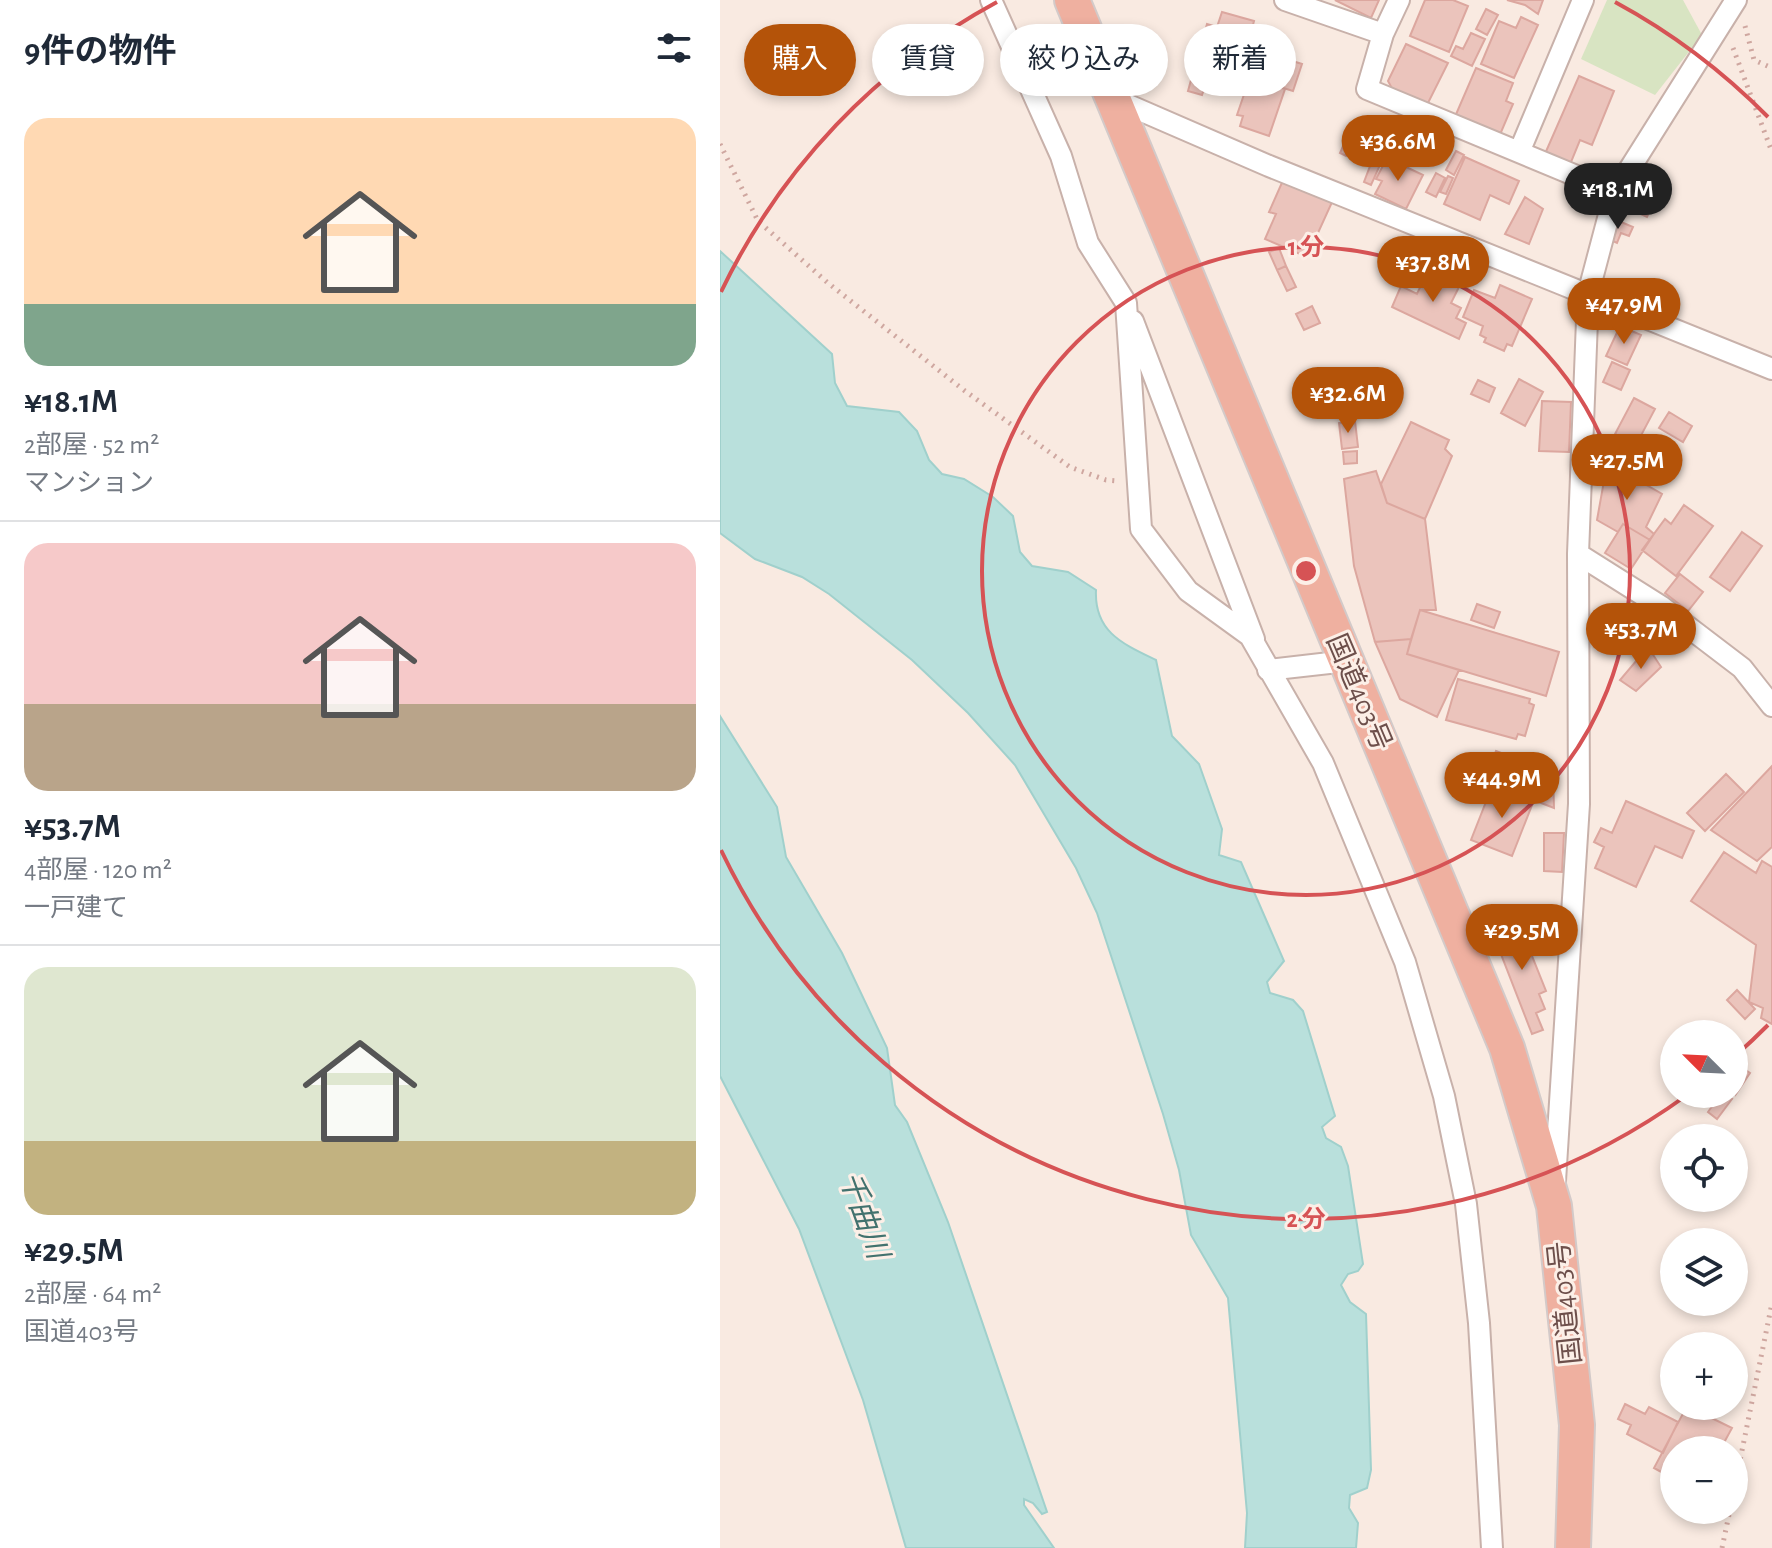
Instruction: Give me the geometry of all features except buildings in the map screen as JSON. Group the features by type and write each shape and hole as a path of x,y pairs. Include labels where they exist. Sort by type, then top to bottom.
{"highway":[{"name":"国道403号","path":"1072,0 1507,1048 1554,1206 1577,1425 1573,1548"}],"street":[{"path":"991,0 1061,156 1088,243 1126,303 1265,664"},
{"path":"1285,0 1383,34"},
{"path":"1399,0 1383,34 1367,89 1615,192"},
{"path":"1520,150 1583,0"},
{"path":"1554,1206 1560,1065 1579,804 1578,554 1588,294 1615,192 1734,13"},
{"path":"1112,98 1269,166 1772,369"},
{"path":"1126,303 1141,529 1188,591 1250,636 1323,763 1405,962 1444,1096 1466,1204 1479,1323 1492,1548"},
{"path":"1578,554 1662,607 1742,668 1772,706"},
{"path":"1265,664 1347,661"}],"path":[{"path":"1734,13 1754,60 1772,68"},
{"path":"1734,13 1772,152"},
{"path":"720,144 758,221 828,283 965,391 1070,467 1106,480 1130,481 1135,452"},
{"path":"1745,1436 1772,1303"},
{"path":"1722,1548 1727,1524"}],"green space":[{"path":"1607,0 1683,0 1702,35 1655,95 1581,59"}],"water":[{"path":"720,251 832,354 835,383 847,406 899,412 917,431 929,460 942,474 964,479 993,497 1013,516 1020,552 1032,566 1068,572 1096,590 1100,616 1105,626 1122,642 1156,660 1172,736 1199,764 1222,829 1219,855 1241,862 1284,961 1267,982 1270,993 1293,1000 1303,1011 1335,1116 1322,1127 1326,1138 1341,1147 1348,1166 1363,1264 1358,1271 1348,1274 1341,1285 1350,1302 1366,1314 1371,1470 1367,1488 1350,1495 1349,1508 1358,1523 1356,1548 1245,1548 1247,1513 1228,1298 1191,1235 1179,1170 1163,1114 1097,913 1076,868 1015,765 968,713 912,660 829,594 802,577 755,559 720,533"},
{"name":"千曲川","path":"720,716 777,807 786,857 842,953 887,1048 895,1105 907,1122 948,1222 1047,1512 1042,1514 1033,1503 1024,1499 1024,1505 1054,1548 906,1548 863,1400 799,1229 720,1076"}]}
